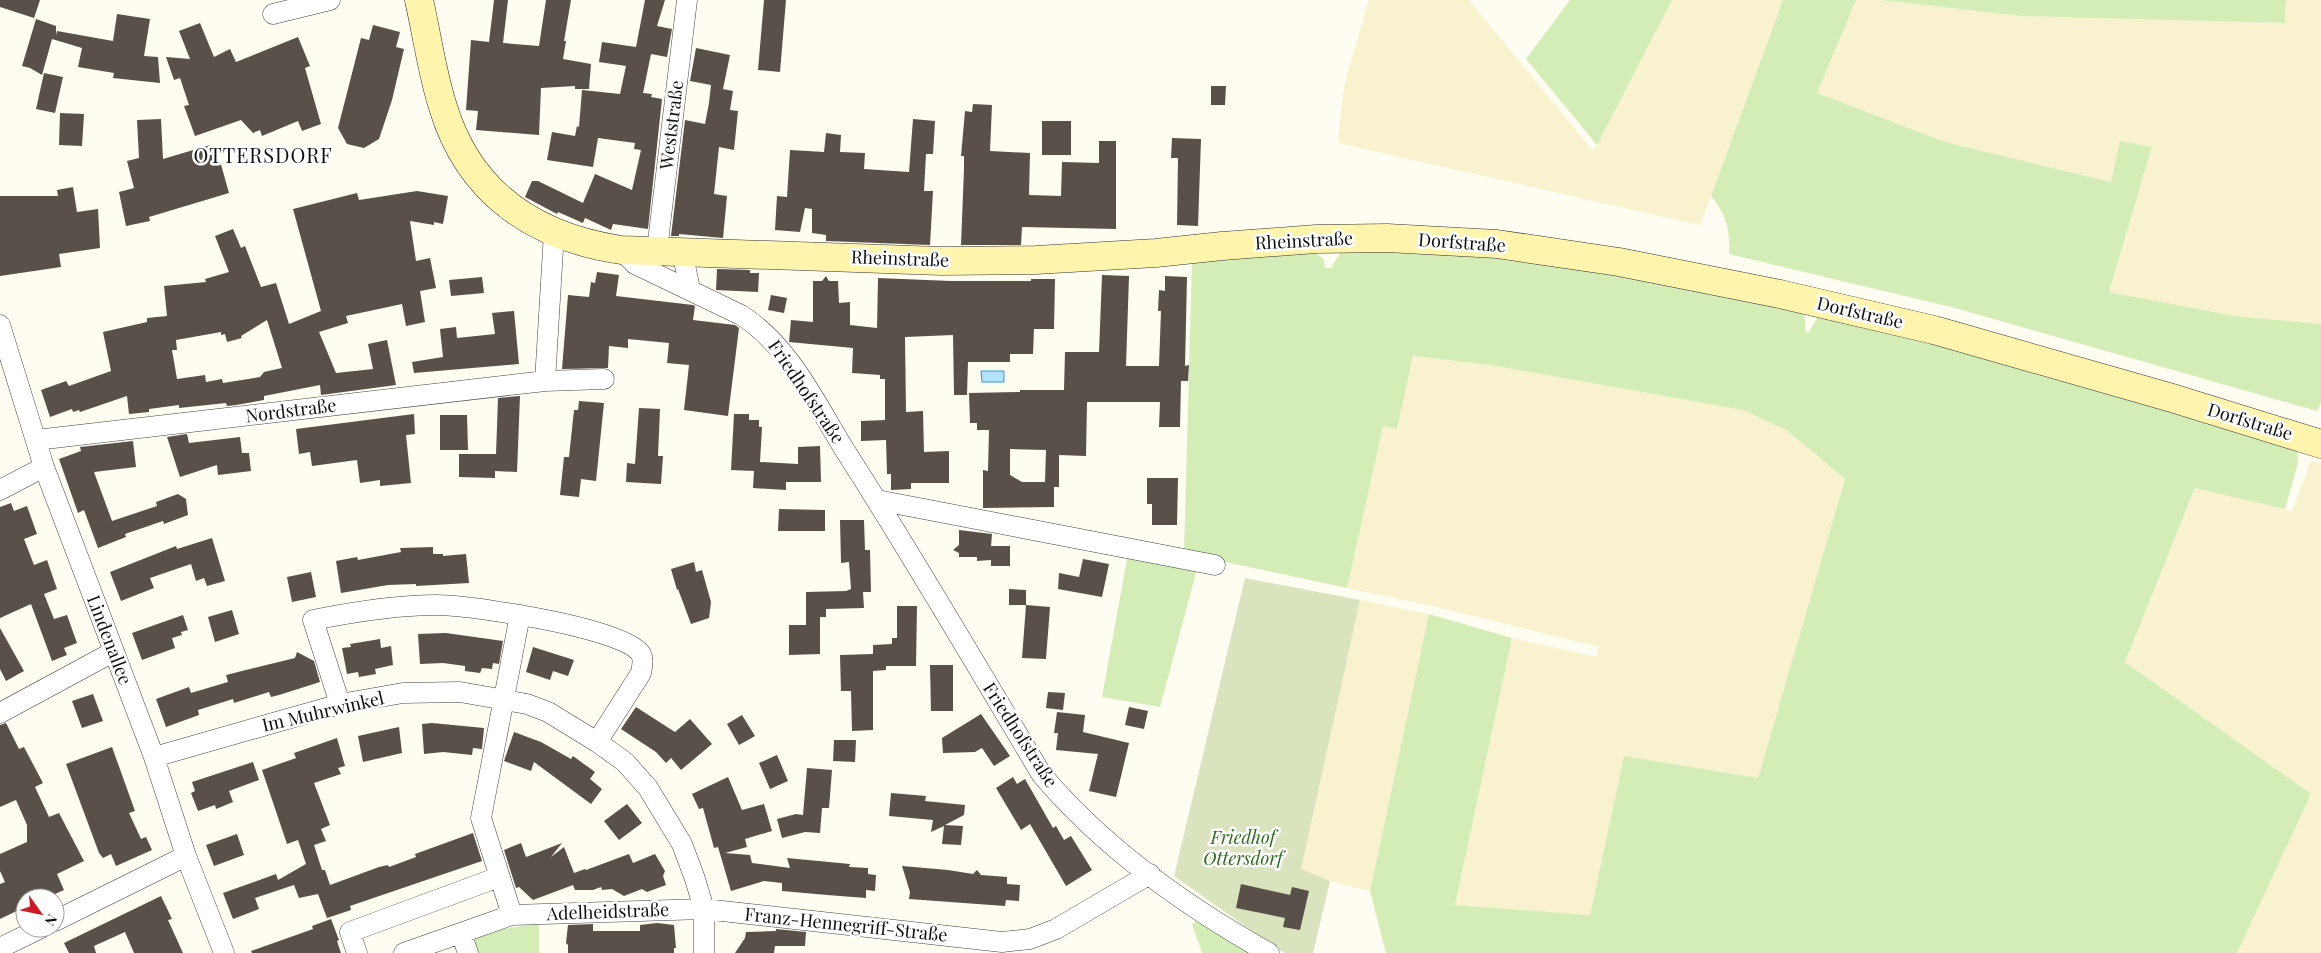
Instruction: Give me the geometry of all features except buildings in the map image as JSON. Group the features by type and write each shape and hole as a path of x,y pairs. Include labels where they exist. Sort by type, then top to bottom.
{"main road":[{"name":"Rheinstraße","path":"419,0 443,108 455,139 467,160 496,197 514,211 554,232 594,246 620,250 670,250 941,261 1156,254 1222,246 1316,239 1387,238"},
{"name":"Dorfstraße","path":"1387,238 1498,244 1619,262 1780,294 1934,330 2172,398 2321,444"}],"street":[{"path":"273,14 330,0"},
{"name":"Weststraße","path":"670,250 687,0"},
{"path":"546,381 554,232"},
{"name":"Friedhofstraße","path":"620,250 634,264 690,289 756,325 778,346 877,500 1042,775 1089,826 1150,874 1206,914 1269,953"},
{"path":"670,250 690,289"},
{"name":"Lindenallee","path":"0,325 44,467 154,757 186,856 224,953"},
{"name":"Nordstraße","path":"36,440 546,381 604,379"},
{"path":"0,490 44,467"},
{"path":"877,500 1215,565"},
{"path":"340,704 313,620 361,611 437,605 465,606 553,620 599,633 632,647 640,653 643,662 641,673 597,742"},
{"path":"512,915 481,818 520,615"},
{"path":"0,713 113,652"},
{"name":"Im Muhrwinkel","path":"154,757 340,704 403,693 460,692 505,698 527,704 548,712 597,742 624,762 648,788 682,844 704,909 704,953"},
{"path":"65,916 186,856"},
{"name":"Franz-Hennegriff-Straße","path":"704,909 1002,942 1030,940 1056,929 1150,874"},
{"path":"357,953 350,932 500,877"},
{"name":"Adelheidstraße","path":"404,953 512,915 704,909"},
{"path":"461,933 468,953"},
{"path":"0,948 20,938"}],"shaded area":[{"path":"1369,0 1469,0 1593,151 1672,0 1783,0 1700,225 1338,143 1344,85"},
{"path":"1856,0 1880,0 2022,16 2285,23 2286,0 2321,0 2321,324 2235,316 2109,292 2152,147 2111,182 1945,142 1816,93"},
{"path":"1413,356 1491,365 1743,410 1788,431 1845,479 1758,778 1624,756 1590,915 1455,905 1512,638 1596,657 1599,647 1433,606 1347,588 1383,426 1397,428"},
{"path":"2311,461 2321,464 2321,953 2237,953 2311,794 2125,662 2196,487 2292,511"},
{"path":"1360,600 1429,614 1370,891 1330,881 1300,869"}],"green space":[{"path":"1570,0 1672,0 1597,145 1526,59"},
{"path":"1783,0 1856,0 1817,93 1945,142 2111,182 2120,141 2152,147 2109,292 2235,316 2321,324 2321,402 2317,411 1955,308 1729,254 1729,237 1726,223 1721,210 1711,196"},
{"path":"1880,0 2286,0 2285,23 2022,16"},
{"path":"1342,250 1485,253 1706,289 1804,313 1806,332 1809,332 1818,316 1994,359 2297,450 2298,463 2285,509 2195,488 2125,662 2311,794 2237,953 1386,953 1370,891 1429,614 1512,638 1455,905 1590,915 1624,756 1758,778 1845,479 1788,431 1743,410 1491,365 1413,356 1397,429 1383,426 1347,588 1184,553 1192,262 1311,251 1323,258 1325,268 1331,268"},
{"path":"1128,554 1197,569 1160,707 1102,697"},
{"name":"Friedhof Ottersdorf","path":"1245,578 1360,600 1301,869 1330,881 1313,953 1286,953 1279,950 1174,876"},
{"path":"1199,920 1249,953 1202,953 1192,924"},
{"path":"539,923 539,953 477,953 474,934"}],"water":[{"path":"981,371 1004,371 1004,382 982,382"}],"district":[{"name":"OTTERSDORF","path":"263,156"}]}
